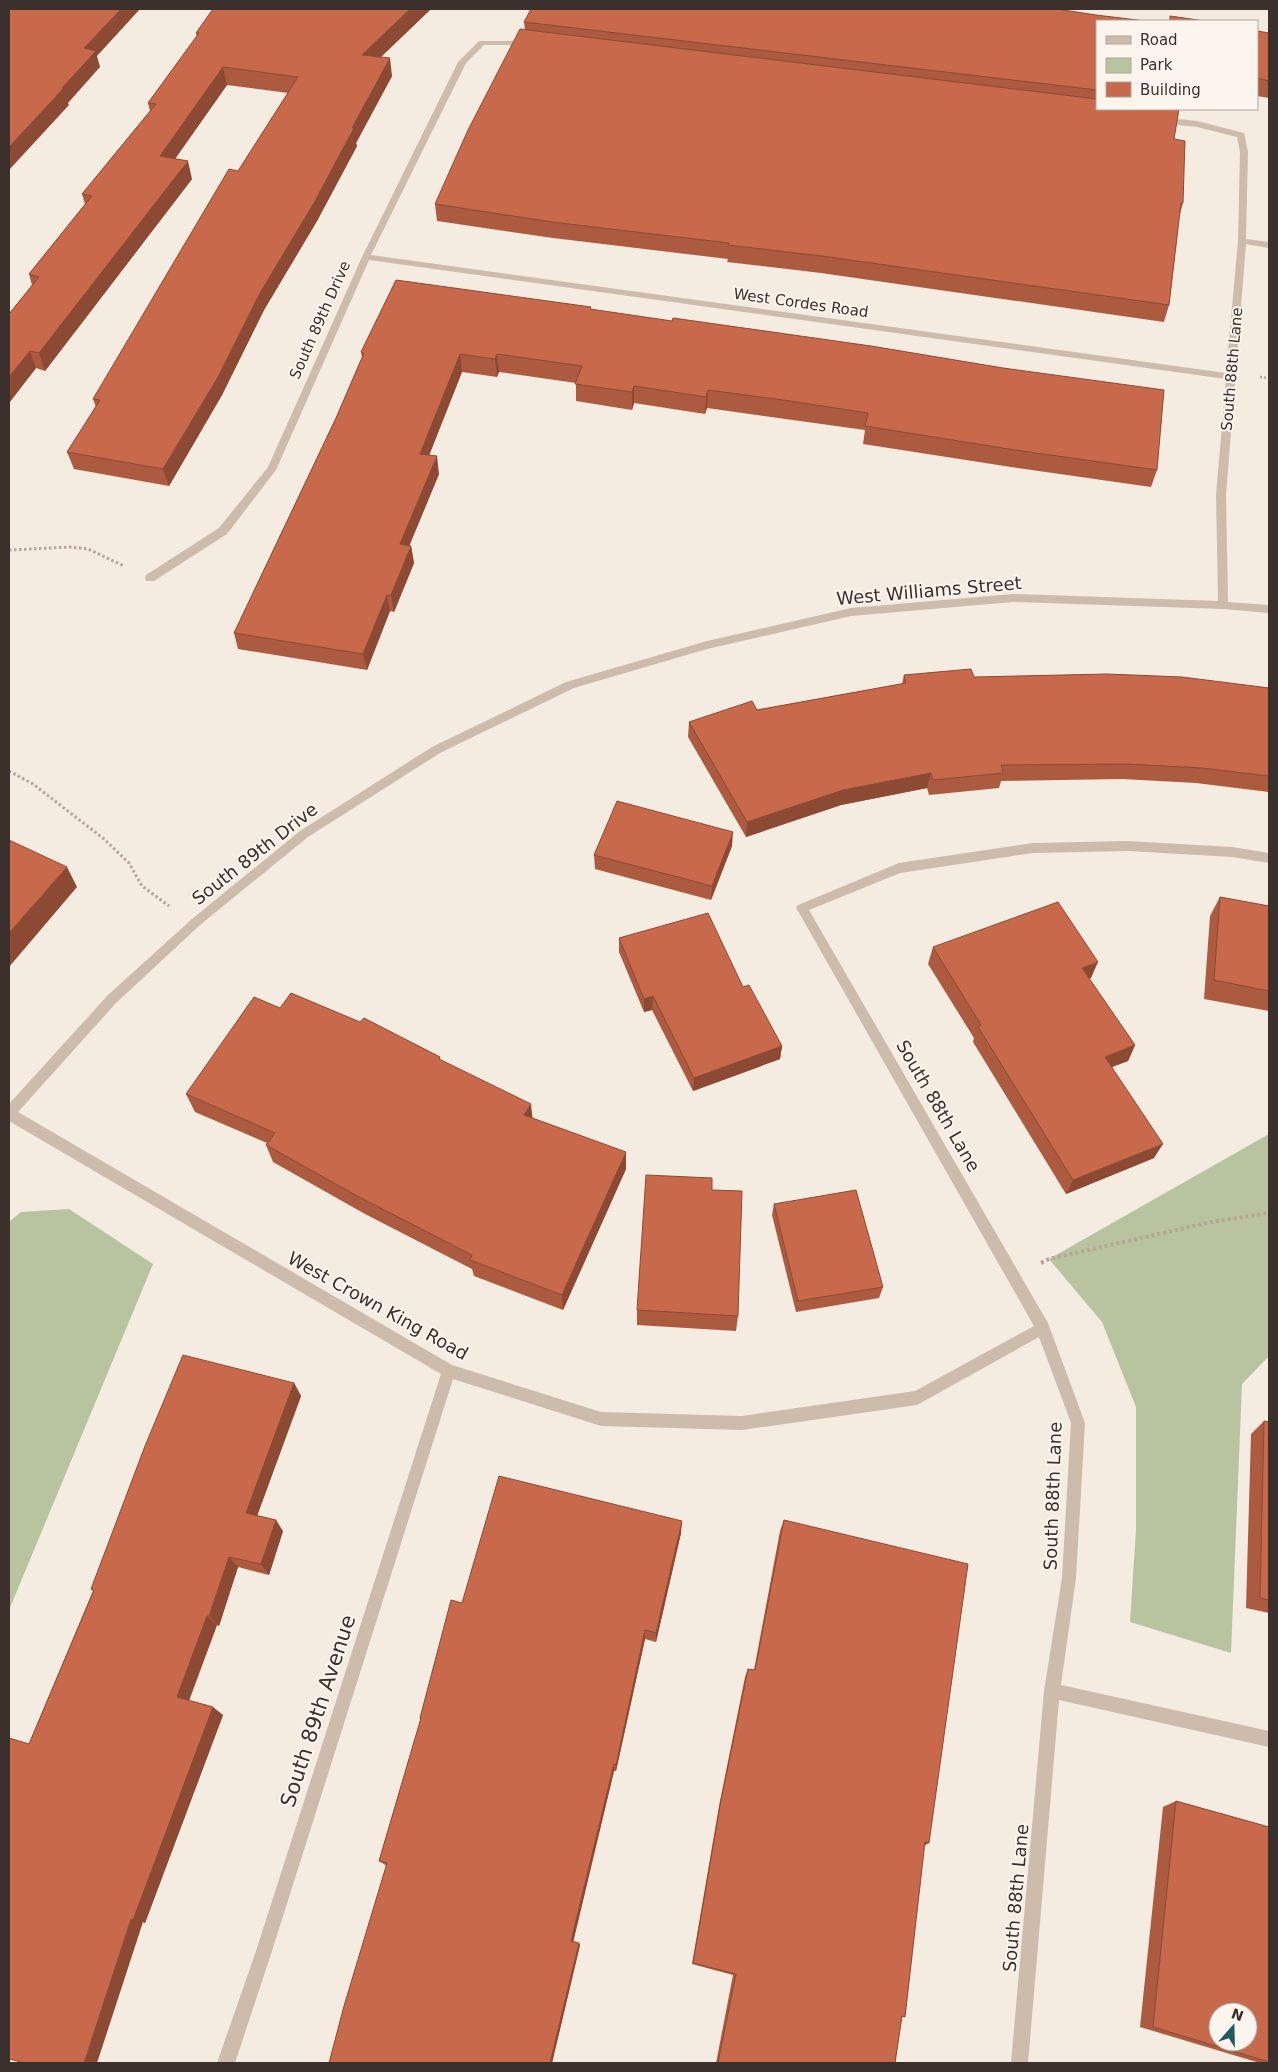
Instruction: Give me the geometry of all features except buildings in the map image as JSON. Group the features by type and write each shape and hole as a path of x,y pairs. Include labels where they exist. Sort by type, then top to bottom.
{"street":[{"name":"South 89th Drive","path":"150,578 223,532 272,468 366,257 462,62 482,42 538,44"},
{"name":"South 88th Lane","path":"1148,119 1197,124 1241,134 1244,152 1242,241 1222,495 1223,605"},
{"path":"1242,241 1269,245"},
{"name":"West Cordes Road","path":"366,257 1231,377"},
{"name":"West Williams Street","path":"570,685 707,645 851,612 1013,598 1223,605 1269,610"},
{"name":"South 89th Drive","path":"9,1114 112,999 196,922 304,834 428,755 570,685"},
{"name":"South 88th Lane","path":"1020,2063 1052,1691 1069,1578 1078,1423 1043,1328 802,908 899,868 1033,848 1128,846 1232,852 1269,858"},
{"name":"West Crown King Road","path":"9,1114 449,1371 601,1419 742,1423 917,1398 1043,1328"},
{"name":"South 89th Avenue","path":"226,2063 264,1951 449,1371"},
{"path":"1052,1691 1269,1739"}],"path":[{"path":"9,550 88,548 150,578"},
{"path":"9,771 33,784 77,817 104,839 128,863 142,886 157,899 196,922"},
{"path":"1013,1276 1050,1259 1211,1222 1269,1213"}],"green space":[{"path":"1269,1134 1269,1356 1242,1384 1231,1653 1130,1622 1136,1530 1136,1407 1102,1322 1049,1259"},
{"path":"69,1209 153,1264 9,1610 9,1222 21,1212"}]}
